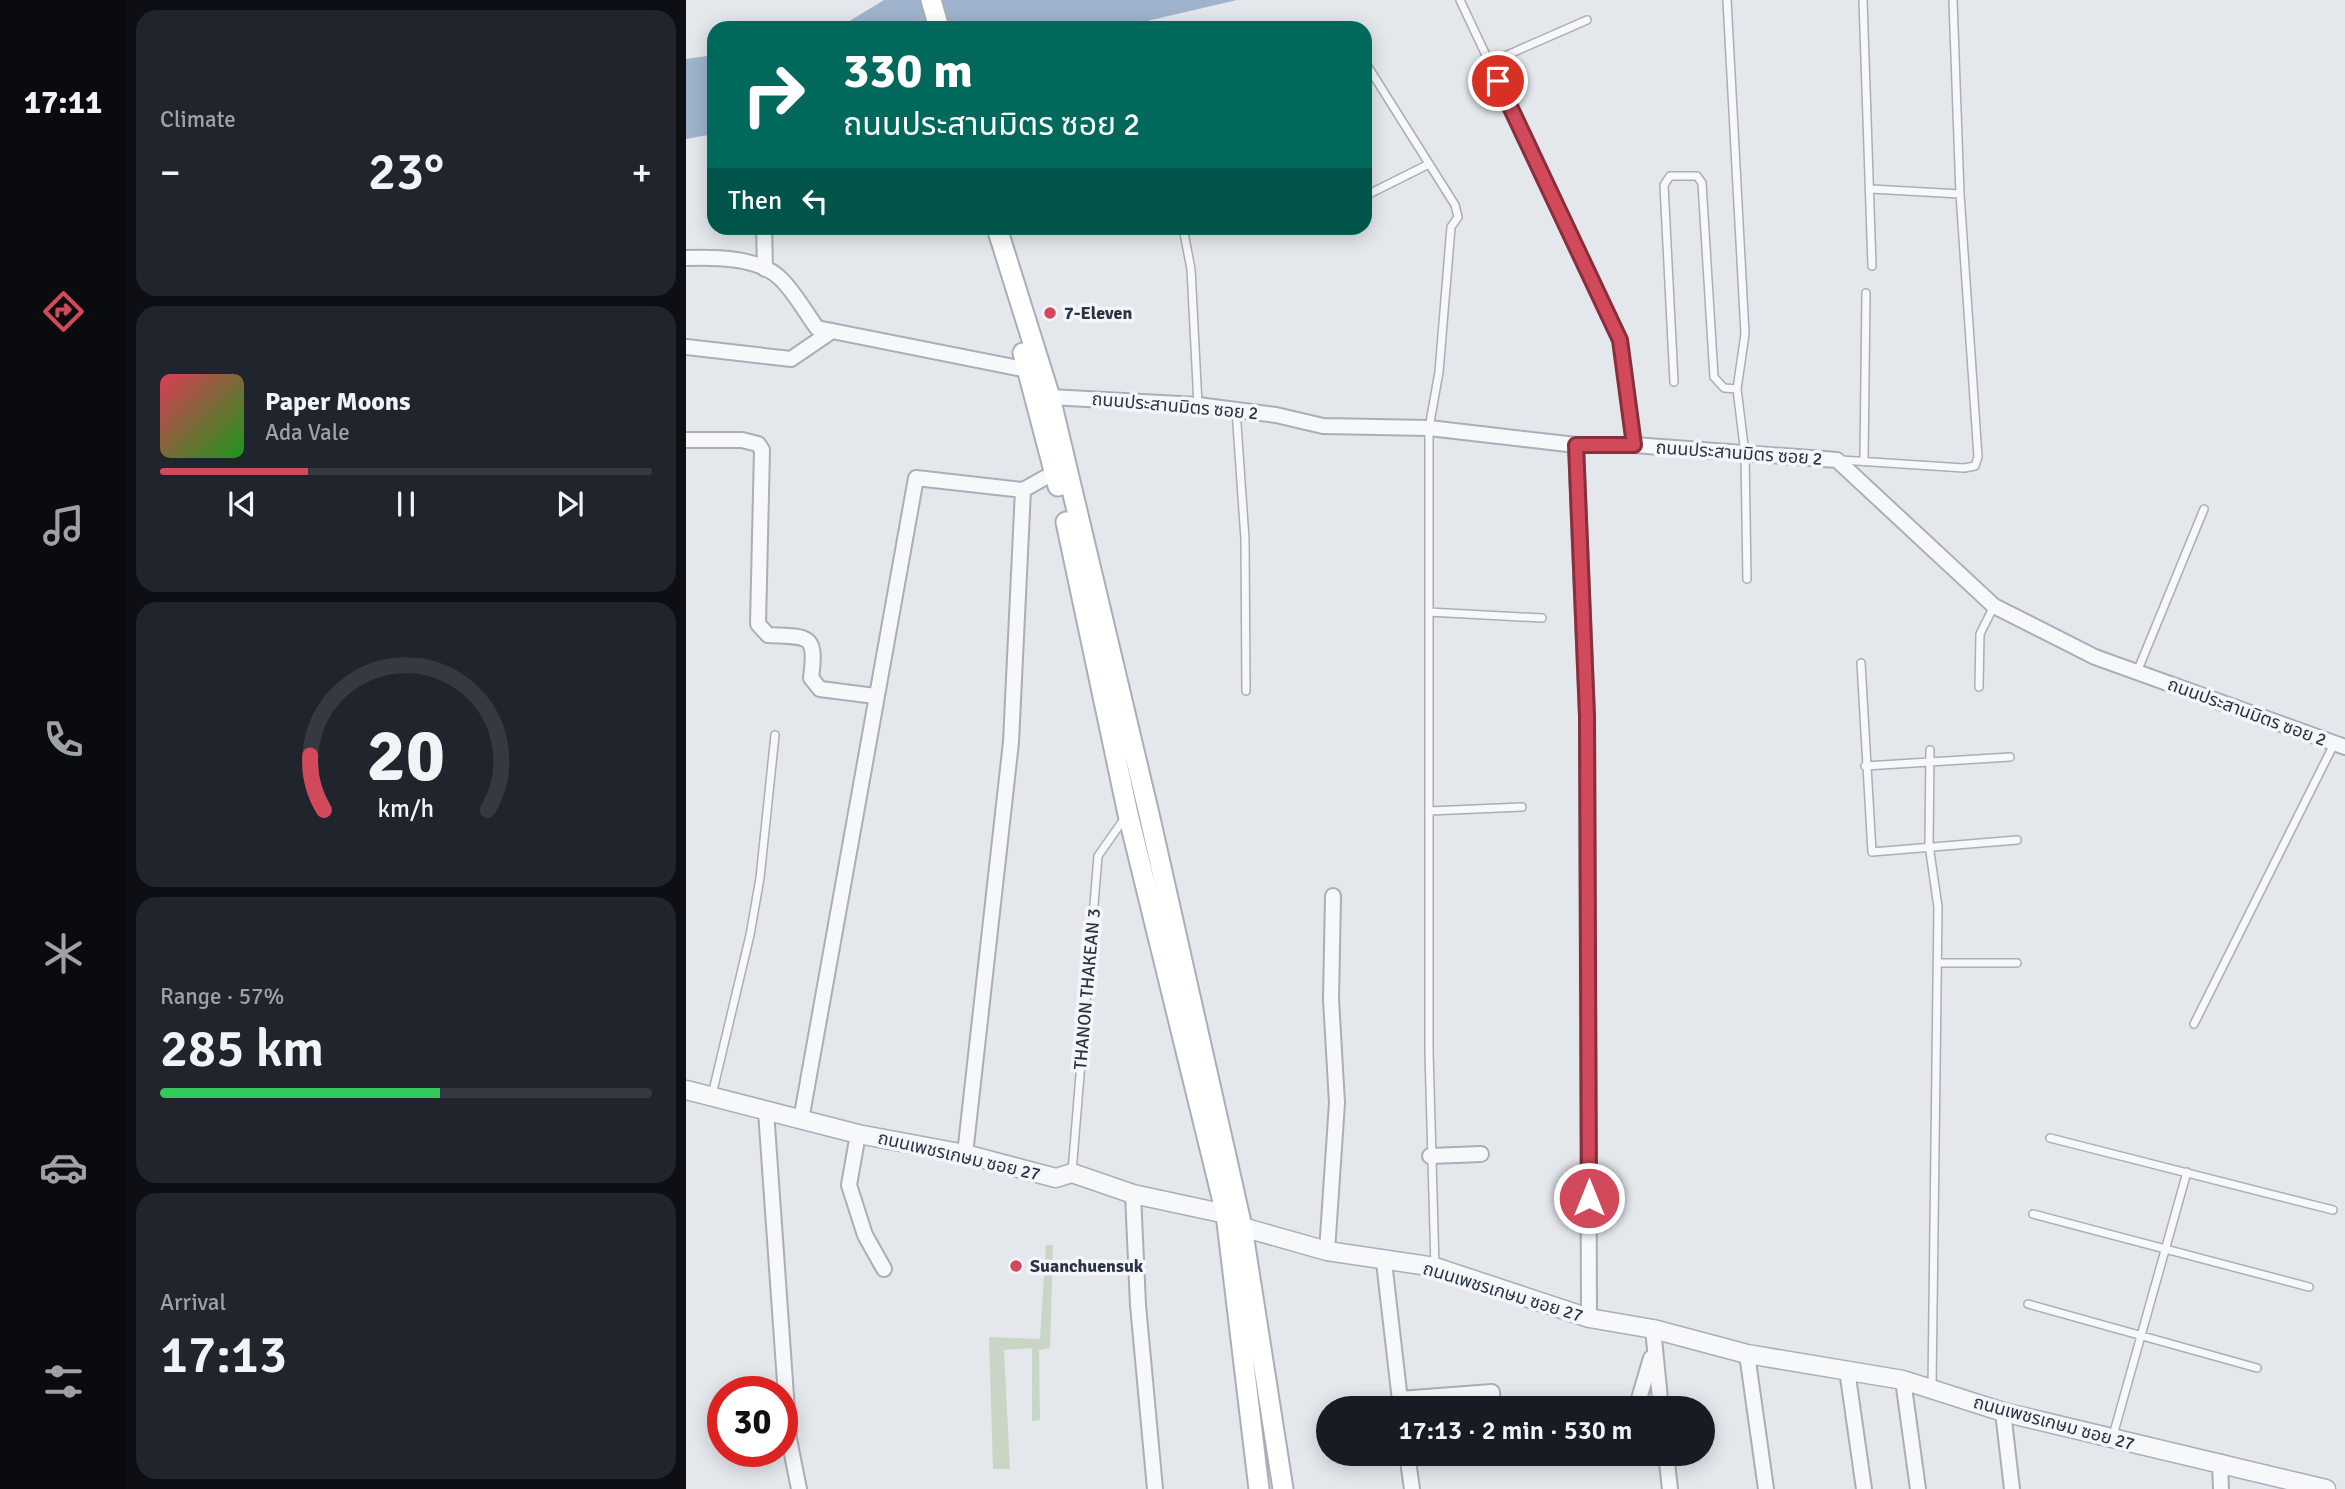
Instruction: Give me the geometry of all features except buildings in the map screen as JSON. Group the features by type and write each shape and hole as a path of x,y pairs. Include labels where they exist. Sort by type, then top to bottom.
{"main road":[{"path":"931,0 937,21"},
{"path":"988,235 1077,541 1234,1220 1283,1489"},
{"path":"999,235 1050,397 1128,814 1234,1220 1259,1489"}],"street":[{"path":"764,235 765,269"},
{"path":"686,258 718,257 765,269 781,279 817,328 1028,370"},
{"path":"686,347 791,359 832,331"},
{"name":"ถนนประสานมิตร ซอย 2","path":"1050,397 1198,405 1323,426 1429,428 1576,445 1634,445 1836,460 1994,606 2095,657 2339,745"},
{"path":"686,440 742,440 758,444 762,450 762,494 758,624 768,635 805,637 810,641 815,652 811,678 820,689 875,696"},
{"path":"1576,445 1587,716 1590,1318"},
{"path":"801,1119 916,478 1023,490 1055,472"},
{"path":"965,1154 1012,742 1023,490"},
{"path":"1327,1251 1337,1103 1331,999 1334,897"},
{"name":"ถนนเพชรเกษม ซอย 27","path":"686,1090 858,1134 965,1154 1056,1178 1072,1173 1133,1194 1234,1220 1327,1251 1384,1262 1435,1267 1590,1318 1653,1334 1747,1354 1903,1380 2003,1412 2326,1489"},
{"path":"766,1111 789,1439 799,1489"},
{"path":"858,1134 849,1185 866,1235 884,1269"},
{"path":"1430,1156 1481,1154"},
{"path":"1133,1194 1138,1305 1155,1489"},
{"path":"1384,1262 1400,1396"},
{"path":"1640,1396 1654,1350 1653,1334"},
{"path":"1653,1334 1660,1396"},
{"path":"1747,1354 1766,1489"},
{"path":"1847,1370 1864,1489"},
{"path":"1903,1380 1918,1489"},
{"path":"1462,1396 1492,1392 1492,1396"},
{"path":"2003,1412 2012,1489"},
{"path":"2220,1462 2221,1489"},
{"path":"1409,1466 1412,1489"},
{"path":"1667,1466 1670,1489"}],"lane":[{"path":"1460,0 1620,340 1634,445"},
{"path":"1727,0 1745,334 1737,389 1745,454 1747,579"},
{"path":"1863,0 1872,266"},
{"path":"1836,460 1964,468 1975,466 1978,457 1960,194 1953,0"},
{"path":"1489,63 1587,20"},
{"path":"1372,74 1427,165 1455,205 1458,217 1451,228 1439,372 1429,428 1430,1156 1435,1267"},
{"path":"1372,192 1427,165"},
{"path":"1674,382 1664,186 1670,177 1697,176 1702,183 1714,377 1724,388 1737,389"},
{"path":"1871,189 1960,194"},
{"path":"1184,235 1191,269 1198,405"},
{"path":"1864,460 1866,293"},
{"path":"1236,410 1245,539 1246,691"},
{"path":"2137,672 2204,509"},
{"path":"1979,687 1980,634 1994,606"},
{"path":"1429,612 1542,618"},
{"path":"1861,663 1872,852 1929,845 2017,840"},
{"path":"712,1095 750,935 760,878 775,735"},
{"path":"2194,1024 2339,745"},
{"path":"1930,750 1929,845 1938,907 1932,1388"},
{"path":"1865,766 2010,757"},
{"path":"1429,811 1522,807"},
{"name":"THANON THAKEAN 3","path":"1072,1173 1098,856 1128,814"},
{"path":"1937,963 2017,963"},
{"path":"2050,1138 2333,1210"},
{"path":"2112,1440 2187,1172"},
{"path":"2034,1214 2166,1252 2309,1287"},
{"path":"2028,1304 2257,1368"}],"green space":[{"path":"1046,1245 1053,1245 1050,1348 1039,1350 1040,1420 1032,1421 1032,1348 1004,1350 1010,1469 993,1469 989,1337 1040,1339"}],"water":[{"path":"884,0 1237,0 1147,21 850,21"},
{"path":"707,56 707,135 686,139 686,59"}],"place":[{"name":"7-Eleven","path":"1050,313"},
{"name":"Suanchuensuk","path":"1016,1266"}],"route":[{"path":"1498,81 1620,340 1634,445 1576,445 1587,716 1589,1198"}]}
